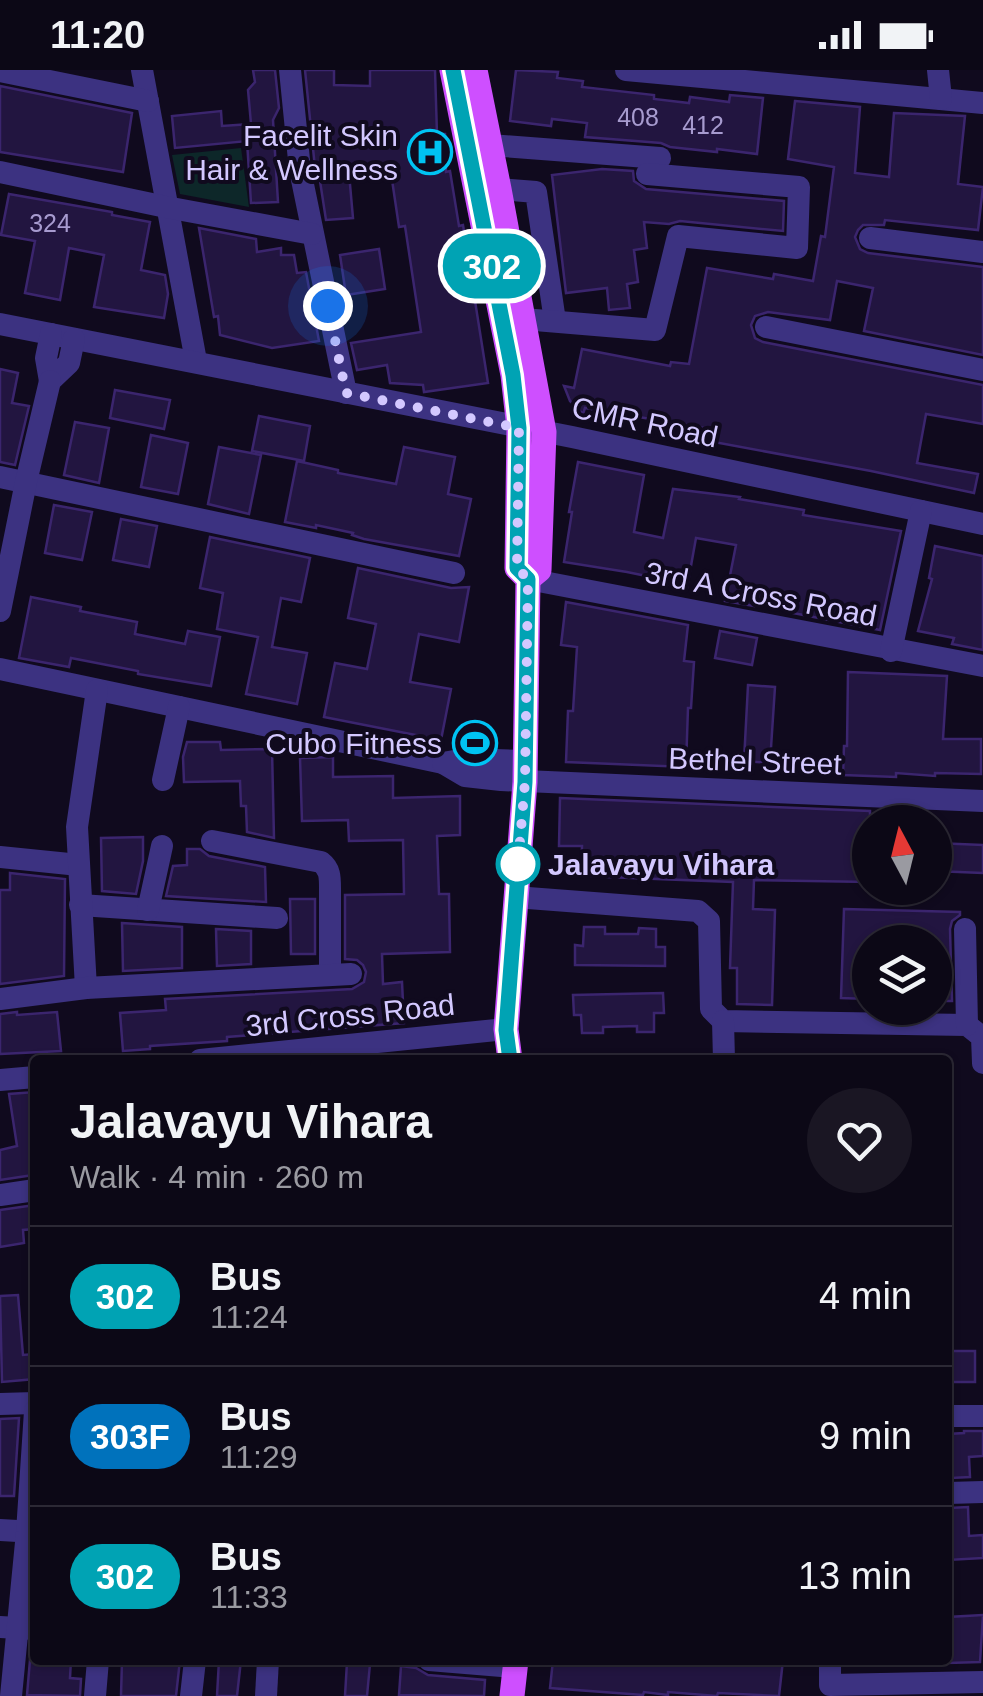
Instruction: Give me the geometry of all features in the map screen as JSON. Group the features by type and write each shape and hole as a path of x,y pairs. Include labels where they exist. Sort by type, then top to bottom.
{"main road":[{"path":"452,70 513,375 531,430"},
{"path":"474,70 523,319 531,430 517,568 528,579 526,771 506,1030 509,1055"},
{"path":"512,1696 516,1665"}],"street":[{"path":"142,70 196,362"},
{"path":"290,70 300,170 346,393"},
{"path":"626,70 983,103"},
{"path":"938,70 941,98"},
{"path":"0,71 148,102"},
{"path":"490,145 799,186 797,248 678,236 655,330 523,319"},
{"path":"0,172 312,234"},
{"path":"500,189 536,192 555,321"},
{"path":"870,238 983,252"},
{"name":"CMR Road","path":"0,324 983,524"},
{"path":"766,327 983,370"},
{"path":"0,611 50,382 46,358 62,337"},
{"path":"0,477 454,573"},
{"path":"891,650 922,511"},
{"name":"3rd A Cross Road","path":"528,579 983,666"},
{"name":"Bethel Street","path":"0,669 443,762 465,759 526,771 983,801"},
{"path":"86,988 77,827 97,690"},
{"path":"163,780 178,708"},
{"path":"0,999 86,988 340,974 327,866 212,841"},
{"path":"148,910 162,846"},
{"path":"0,857 78,865"},
{"path":"515,897 698,911 709,922 711,1008 722,1021 724,1055"},
{"path":"80,905 278,918"},
{"path":"965,929 967,1026"},
{"path":"722,1021 967,1026 982,1037 983,1063"},
{"name":"3rd Cross Road","path":"251,1055 506,1030"},
{"path":"0,1080 30,1077"},
{"path":"0,1194 30,1191"},
{"path":"0,1404 30,1403"},
{"path":"952,1416 983,1416"},
{"path":"952,1494 983,1492"},
{"path":"0,1530 30,1532"},
{"path":"11,1696 30,1539"},
{"path":"95,1696 98,1665"},
{"path":"192,1696 195,1665"},
{"path":"266,1696 268,1665"},
{"path":"830,1665 830,1685 983,1682"}],"green space":[{"path":"241,148 249,207 180,194 172,155"}],"building":[{"path":"253,70 275,70 279,108 273,120 278,202 251,203 247,141 175,148 172,116 221,111 222,126 251,124 248,90 255,82"},
{"path":"305,70 334,70 334,85 370,86 370,70 435,70 437,134 445,134 446,172 450,171 459,226 463,225 488,383 424,392 423,385 390,383 387,365 357,370 351,343 421,332 405,226 399,227 391,173 349,173 353,218 326,220 315,168"},
{"path":"516,70 558,72 557,78 583,81 582,87 689,103 690,97 729,102 730,95 763,98 757,154 585,137 587,123 552,119 551,126 510,121"},
{"path":"0,86 132,113 123,172 0,152"},
{"path":"795,101 860,107 855,173 889,177 894,113 965,116 958,184 983,187 978,230 885,220 884,225 863,225 855,237 860,249 868,253 983,267 983,355 864,331 873,288 837,281 830,320 768,312 755,316 751,325 755,338 763,342 983,385 983,424 926,414 917,463 978,474 974,493 714,442 716,430 585,408 583,414 570,401 564,386 574,388 582,349 670,366 671,362 689,364 707,268 813,281 821,236 825,237 834,167 788,159"},
{"path":"602,169 633,171 634,181 646,189 784,201 783,231 680,221 644,222 647,248 634,250 638,282 627,284 630,308 609,310 607,288 566,293 552,175"},
{"path":"9,194 150,222 141,270 165,275 168,294 164,318 94,307 104,255 69,248 60,300 25,293 35,241 1,235"},
{"path":"199,228 256,239 257,252 281,248 281,255 294,255 297,273 306,272 319,341 272,348 220,335"},
{"path":"379,249 385,289 346,295 340,255"},
{"path":"0,369 18,373 12,403 29,406 15,465 0,462"},
{"path":"115,390 170,400 164,429 110,418"},
{"path":"259,416 310,426 304,461 252,451"},
{"path":"75,422 109,428 99,483 64,475"},
{"path":"151,435 188,443 178,494 141,487"},
{"path":"219,447 261,455 249,514 208,504"},
{"path":"404,447 455,457 448,494 471,499 459,556 364,539 316,525 285,522 297,461 396,484"},
{"path":"578,462 644,475 634,532 663,538 673,489 740,497 804,510 803,515 901,531 880,630 788,612 789,608 725,601 736,545 696,538 687,588 655,582 656,578 564,562"},
{"path":"54,505 92,512 82,560 45,553"},
{"path":"121,519 157,526 149,567 113,560"},
{"path":"210,537 310,558 301,602 281,598 272,647 307,653 297,704 246,694 258,637 217,629 223,593 200,588"},
{"path":"935,546 983,556 983,650 952,644 954,638 918,631 932,579 929,578"},
{"path":"358,568 451,588 469,587 459,642 419,634 410,682 451,689 441,740 324,717 335,663 367,669 376,624 348,618"},
{"path":"31,597 137,622 135,634 185,644 188,631 220,637 211,686 71,658 69,667 19,658"},
{"path":"566,602 688,625 684,661 694,662 686,767 566,762 577,647 561,645"},
{"path":"720,631 757,638 752,665 715,658"},
{"path":"848,672 947,676 943,739 981,739 981,774 843,775"},
{"path":"748,685 775,687 770,763 744,761"},
{"path":"187,742 220,742 221,750 272,749 274,838 247,832 240,781 184,782"},
{"path":"333,757 333,777 393,776 393,798 460,796 460,835 437,836 439,894 449,894 450,952 382,954 383,984 402,982 404,1023 227,1037 227,1041 123,1051 120,1013 166,1010 165,999 352,989 364,982 363,965 345,959 345,895 404,894 403,840 349,841 348,820 302,821 300,758"},
{"path":"560,798 852,810 852,882 754,880 753,909 775,910 772,1005 737,1004 737,968 730,968 733,882 581,876 582,846 559,846"},
{"path":"143,837 136,894 102,891 101,838"},
{"path":"952,844 983,845 983,873 952,872"},
{"path":"187,849 265,867 266,902 166,896 173,866 187,865"},
{"path":"10,873 65,879 64,976 0,984 0,890 10,890"},
{"path":"290,899 315,899 315,954 291,954"},
{"path":"844,909 960,912 951,925 852,925 852,998 841,998"},
{"path":"122,923 182,927 182,968 123,971"},
{"path":"584,927 605,927 605,934 638,934 639,928 656,929 656,947 665,947 665,966 575,965 575,945 583,946"},
{"path":"216,929 251,931 251,964 217,966"},
{"path":"663,993 664,1013 654,1013 654,1032 637,1032 637,1026 603,1027 603,1033 582,1033 581,1015 574,1015 573,995"},
{"path":"57,1012 61,1051 0,1054 0,1014"},
{"path":"30,1092 30,1175 0,1180 0,1150 17,1146 9,1094"},
{"path":"30,1206 30,1229 23,1230 24,1243 0,1247 0,1210"},
{"path":"18,1295 23,1355 30,1354 30,1379 2,1382 0,1296"},
{"path":"952,1351 975,1351 975,1382 952,1382"},
{"path":"19,1418 14,1496 0,1496 0,1419"},
{"path":"983,1431 983,1456 969,1457 970,1477 952,1478 952,1434"},
{"path":"968,1507 969,1536 983,1535 983,1558 952,1560 952,1508"},
{"path":"983,1615 980,1662 952,1663 952,1617"},
{"path":"30,1660 30,1665 71,1665 70,1678 81,1679 80,1696 27,1695"},
{"path":"122,1665 179,1665 176,1696 121,1696"},
{"path":"219,1665 240,1665 237,1696 217,1696"},
{"path":"347,1665 370,1665 367,1696 345,1696"},
{"path":"552,1665 782,1665 779,1696 668,1692 643,1695 550,1688"},
{"path":"401,1666 428,1675 485,1680 484,1696 399,1695"}],"bus line":[{"name":"302","path":"453,70 513,375 519,428 517,568 528,579 525,782 506,1030 509,1055"}],"place":[{"name":"Facelit Skin Hair & Wellness","path":"430,152"},
{"name":"Cubo Fitness","path":"475,743"},
{"name":"Jalavayu Vihara","path":"518,864"}],"route":[{"path":"328,306 346,393 519,428 517,568 528,579 525,782 517,876 518,864"}]}
